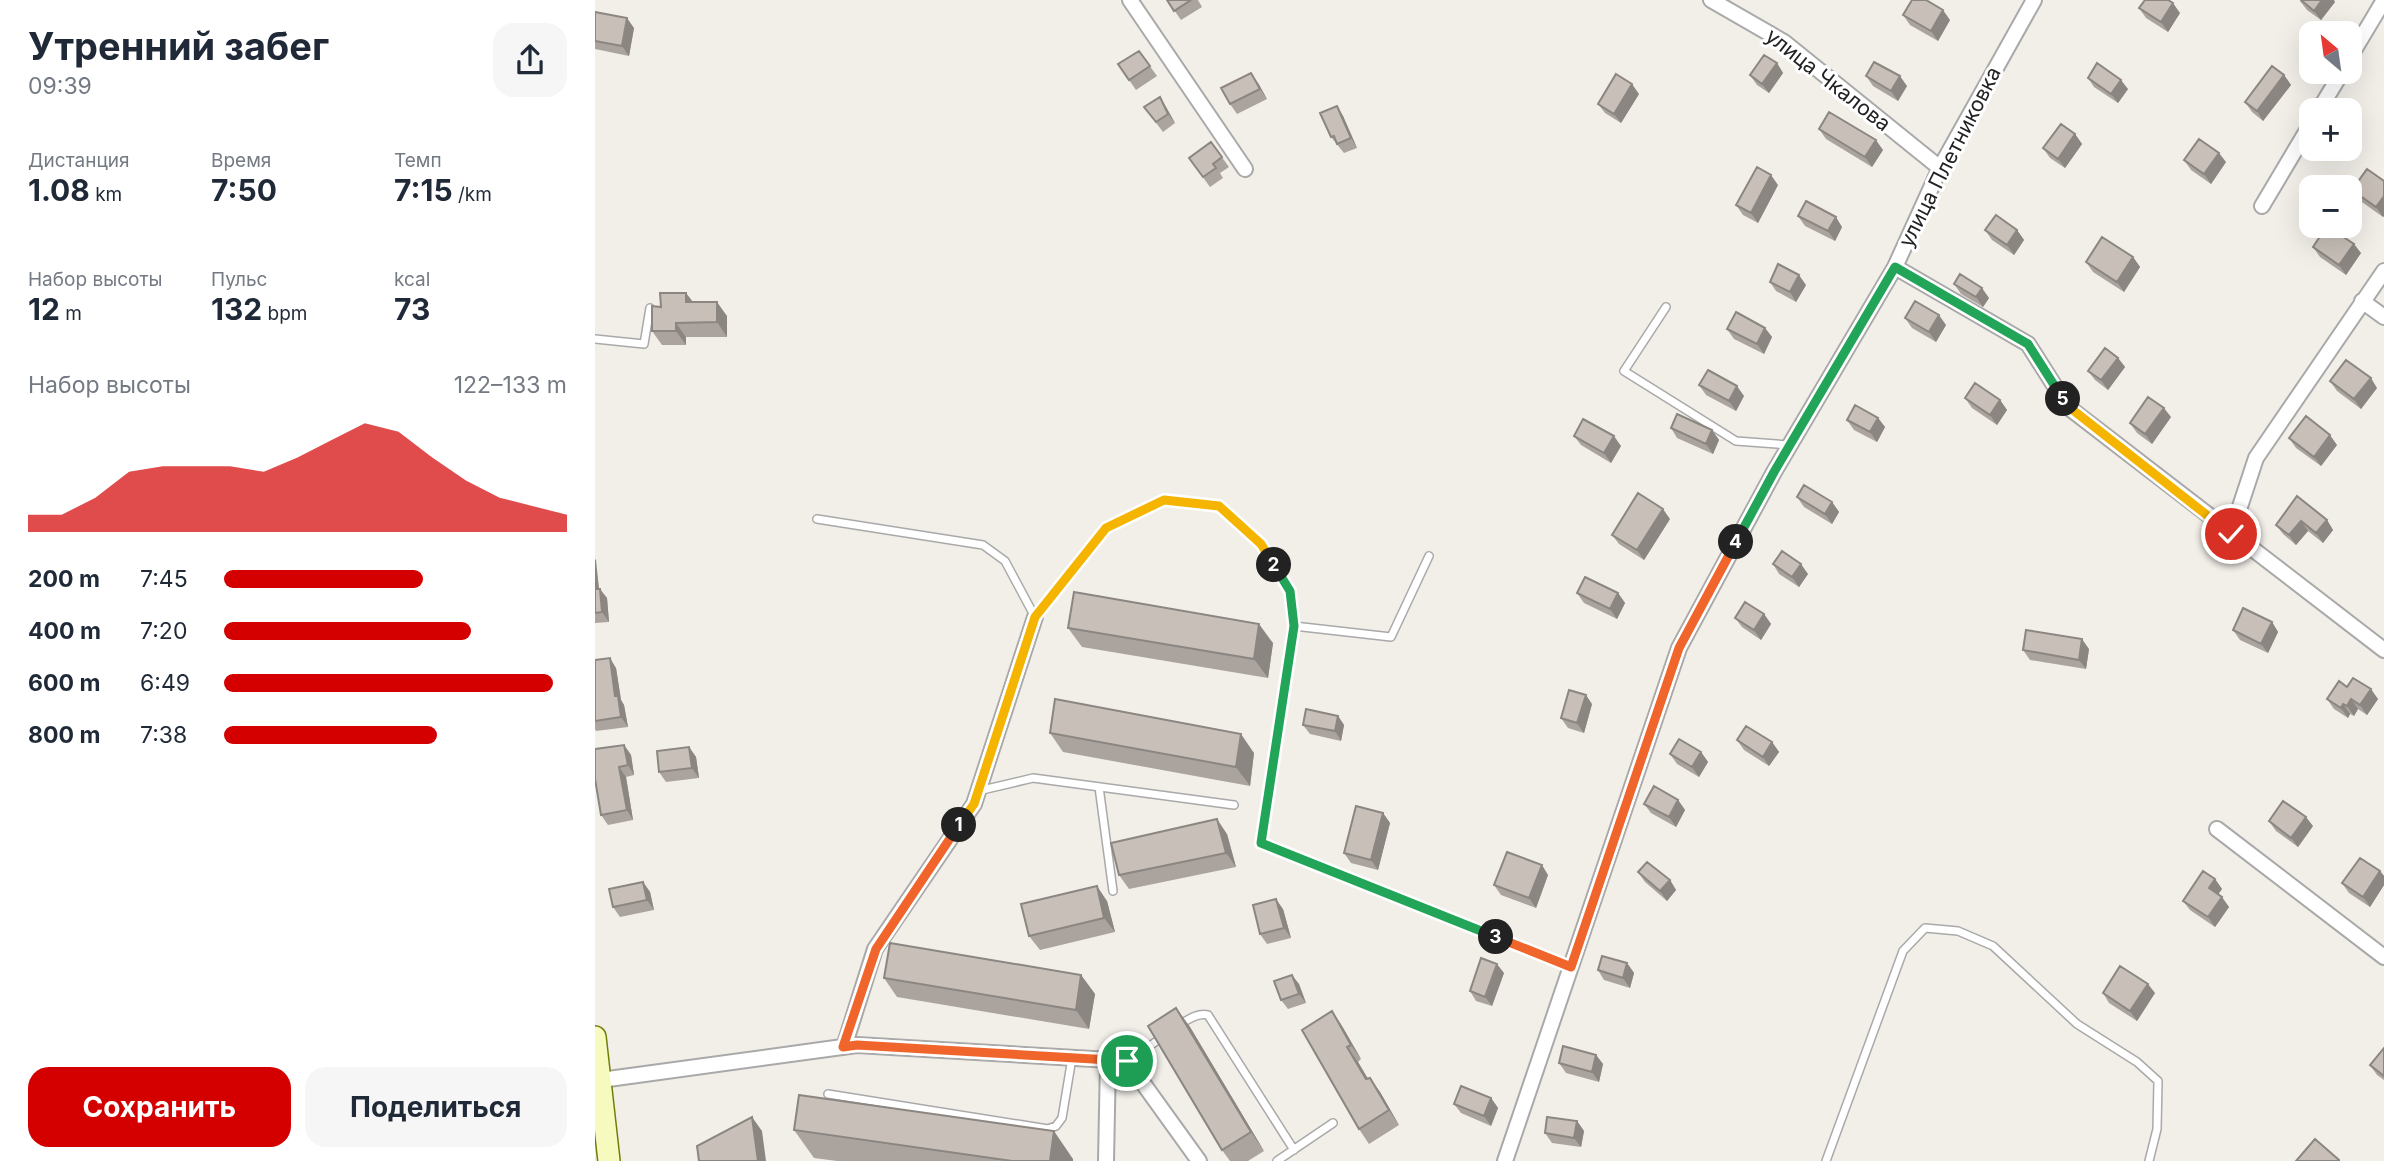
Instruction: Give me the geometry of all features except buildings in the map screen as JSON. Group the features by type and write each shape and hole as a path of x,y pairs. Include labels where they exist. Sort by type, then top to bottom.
{"main road":[{"path":"595,1037 609,1161"}],"street":[{"path":"1130,0 1244,169"},
{"name":"улица Чкалова","path":"1711,0 1784,42 1940,168"},
{"name":"улица Плетниковка","path":"1505,1161 1679,648 1790,445 1895,267 1940,168 2034,0"},
{"path":"2363,35 2384,0"},
{"path":"2262,206 2299,144"},
{"path":"1895,267 2028,344 2069,407 2384,650"},
{"path":"2231,534 2256,458 2384,271"},
{"path":"2363,301 2384,317"},
{"path":"843,1047 876,949 974,804 1035,617"},
{"path":"2217,829 2384,957"},
{"path":"601,1080 857,1045 1127,1061 1199,1161"},
{"path":"1106,1161 1108,1060"}],"lane":[{"path":"1666,307 1624,371 1737,441 1790,445"},
{"path":"595,339 644,344 650,308"},
{"path":"817,519 983,545 1005,561 1035,617 1106,528 1164,500 1219,506 1261,544 1290,591 1294,626 1261,843 1571,967"},
{"path":"1294,626 1391,637 1429,556"},
{"path":"978,792 1033,778 1234,805"},
{"path":"1099,787 1113,891"},
{"path":"1826,1161 1903,951 1925,928 1958,932 1993,946 2077,1024 2137,1062 2158,1081 2157,1129 2149,1161"},
{"path":"1127,1061 1190,1018 1201,1014 1208,1015 1294,1150"},
{"path":"828,1094 1048,1129 1056,1126 1062,1118 1072,1058"},
{"path":"1277,1161 1333,1123"}],"route":[{"path":"1127,1061 857,1045 843,1047 876,949 974,804 1035,617 1106,528 1164,500 1219,506 1261,544 1290,591 1294,626 1261,843 1571,967 1679,648 1774,472 1895,267 2028,344 2069,407 2231,534"}]}
